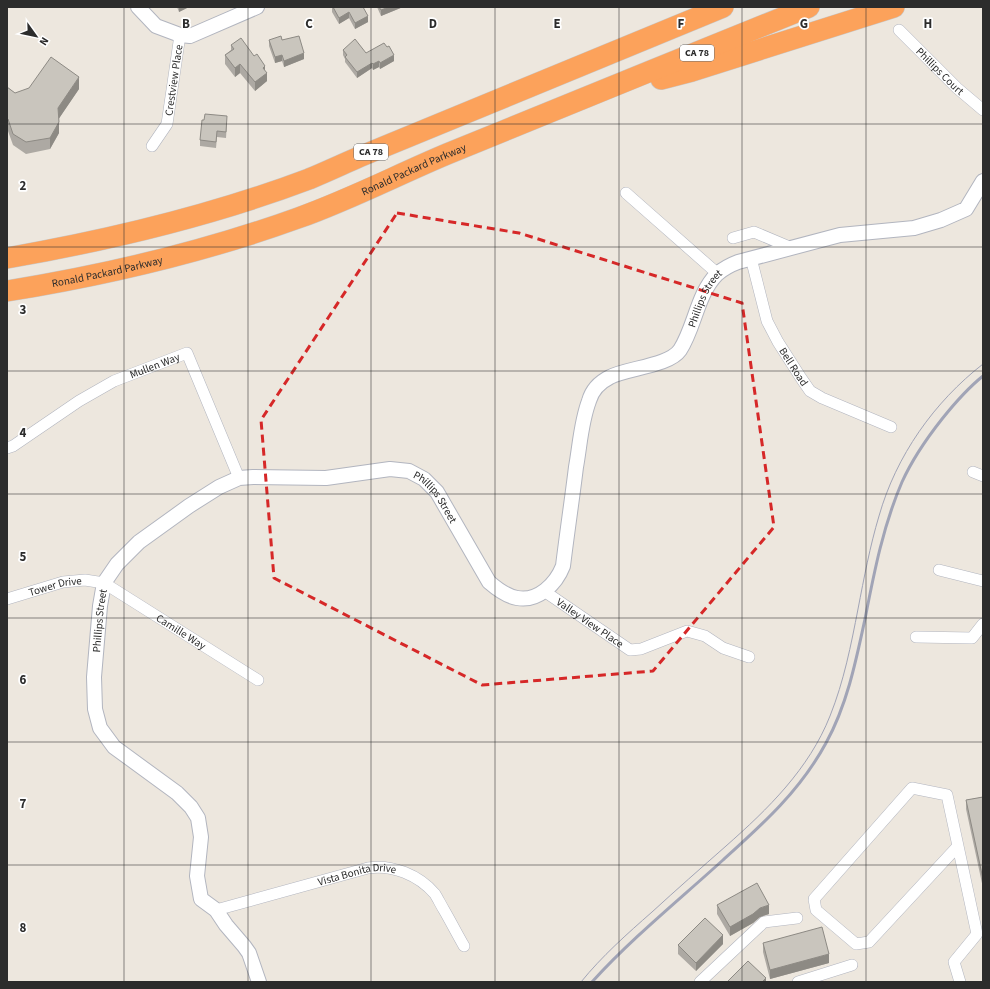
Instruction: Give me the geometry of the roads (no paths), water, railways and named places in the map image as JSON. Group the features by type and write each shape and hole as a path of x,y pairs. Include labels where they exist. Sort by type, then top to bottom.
{"highway":[{"name":"CA 78","path":"7,258 111,238 186,219 244,202 310,178 723,7"},
{"name":"Ronald Packard Parkway","path":"7,291 48,285 200,250 299,218 447,154 809,7"},
{"path":"585,99 692,71 894,7"}],"street":[{"path":"138,7 156,26 180,35 190,36 257,7"},
{"name":"Phillips Court","path":"899,30 957,88 983,110"},
{"name":"Crestview Place","path":"152,146 167,124 180,35"},
{"name":"Phillips Street","path":"259,982 249,953 216,910 201,899 197,876 201,836 198,818 192,807 177,793 114,747 100,728 95,709 94,676 100,606 104,583 117,564 139,542 201,498 219,487 239,478 326,478 390,469 409,471 424,479 437,492 489,582 502,592 517,598 530,597 544,592 556,580 562,566 582,430 592,393 600,383 610,376 668,360 679,352 687,337 703,295 711,282 718,274 738,262 840,235 914,228 941,220 966,209 983,181"},
{"path":"626,193 718,274"},
{"path":"733,238 754,232 792,248"},
{"name":"Bell Road","path":"751,258 767,321 778,342 810,391 822,398 891,427"},
{"name":"Mullen Way","path":"7,448 13,446 79,401 114,381 187,353 239,478"},
{"path":"939,570 983,580"},
{"name":"Tower Drive","path":"7,599 63,582 85,580 104,583"},
{"name":"Camille Way","path":"104,583 258,680"},
{"name":"Valley View Place","path":"544,592 630,650 641,649 687,631 705,636 723,648 749,657"},
{"path":"916,637 972,638 983,624"},
{"path":"958,846 869,942 856,944 816,910 814,899 912,788 947,795 977,934 954,962 960,982"},
{"name":"Vista Bonita Drive","path":"216,910 368,868 386,868 399,870 413,876 435,894 464,946"},
{"path":"700,982 764,922 797,918"},
{"path":"798,982 852,965"}],"tram line":[{"path":"581,982 597,963 624,937 757,818 786,787 811,753 830,716 839,690 850,649 873,539 886,494 906,452 933,413 948,395 983,364"}],"railway":[{"path":"592,982 639,935 738,847 766,820 793,792 816,760 840,714 850,682 884,533 902,482 915,457 936,426 961,396 983,376"}]}
